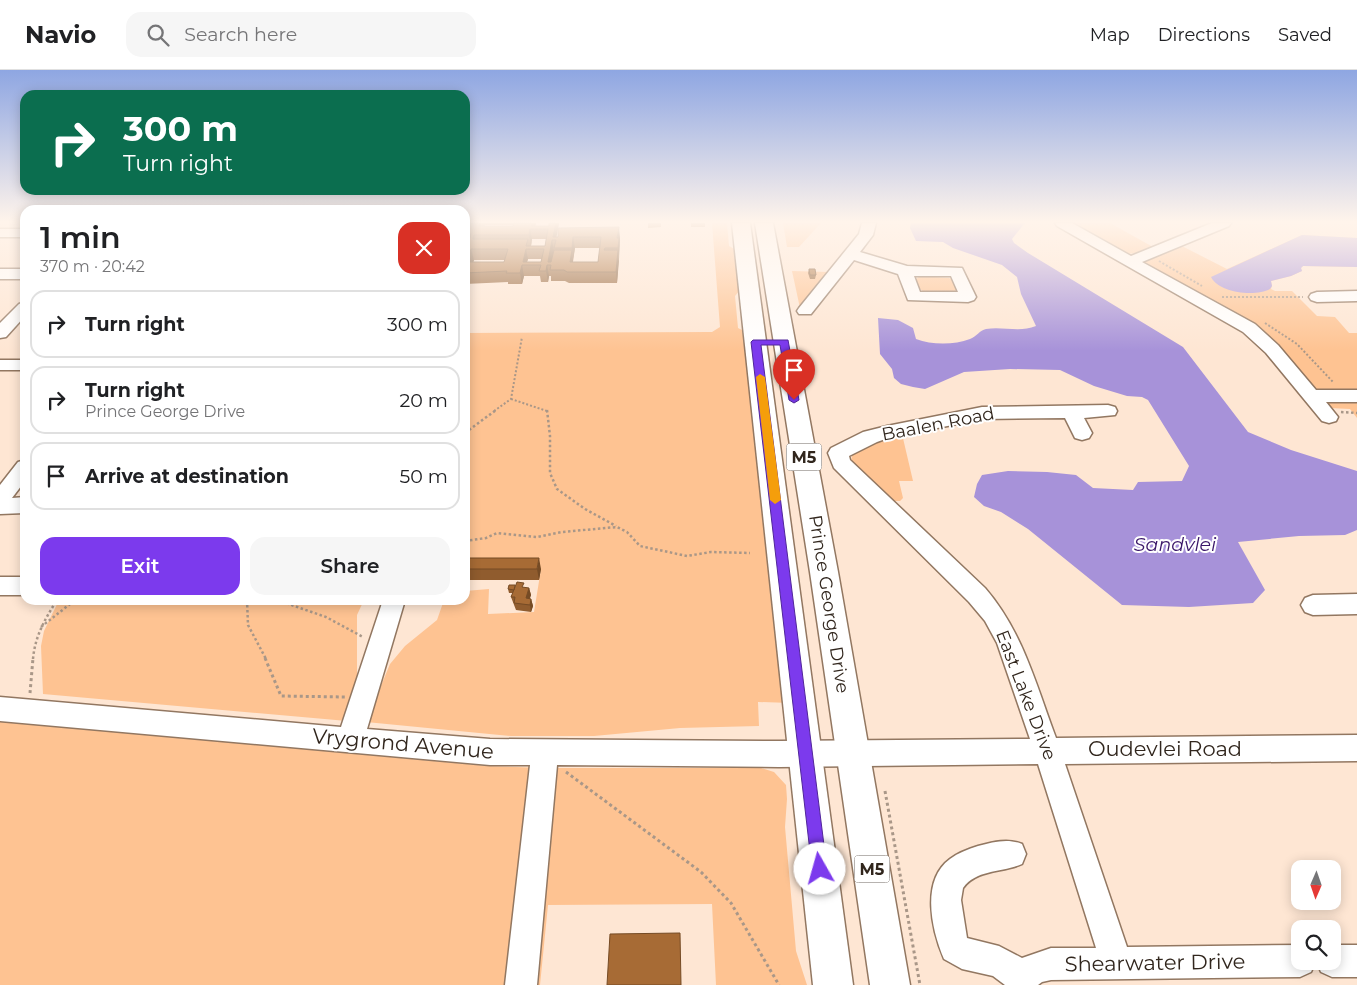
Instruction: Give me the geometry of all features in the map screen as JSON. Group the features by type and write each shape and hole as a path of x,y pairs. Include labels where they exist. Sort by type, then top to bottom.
{"main road":[{"name":"M5","path":"746,266 833,985"},
{"name":"Prince George Drive","path":"771,266 890,985"},
{"path":"756,342 784,342"}],"street":[{"path":"805,311 841,266"},
{"path":"891,266 905,271"},
{"path":"1139,266 1249,328 1272,349 1329,417"},
{"path":"0,274 20,274"},
{"path":"1317,297 1357,296"},
{"path":"0,333 20,315"},
{"path":"0,365 20,365"},
{"path":"1312,396 1357,396"},
{"path":"1072,411 1082,433"},
{"name":"Baalen Road","path":"838,453 870,437 887,432 982,413 1108,411"},
{"name":"East Lake Drive","path":"838,453 840,463 977,595 993,614 1008,640 1047,750 1117,963"},
{"path":"0,499 20,473"},
{"path":"0,506 20,505"},
{"path":"0,586 20,586"},
{"path":"1313,605 1357,604"},
{"path":"350,740 392,605"},
{"name":"Vrygrond Avenue","path":"0,709 490,752 553,761 853,753"},
{"name":"Oudevlei Road","path":"853,753 1357,748"},
{"path":"521,985 553,761"},
{"path":"1012,854 975,860 955,873 949,881 945,902 955,948 962,953 998,962 1022,981"},
{"path":"1341,961 1357,960"},
{"name":"Shearwater Drive","path":"1022,981 1032,969 1046,965 1291,961"}],"path":[{"path":"1222,297 1317,297"},
{"path":"470,428 511,399 522,337"},
{"path":"511,399 547,410 550,436 550,473 558,489 585,509 626,532 640,546 687,556 711,552 750,553"},
{"path":"470,540 486,538 497,533 537,537 562,532 617,527"},
{"path":"29,697 34,646 40,628 54,605"},
{"path":"40,628 69,605"},
{"path":"246,605 248,625 266,660 281,696 364,698"},
{"path":"291,605 326,617 379,646"},
{"path":"553,761 701,872 732,903 780,985"},
{"path":"885,791 920,985"}],"shaded area":[{"path":"715,266 738,266 740,290 735,296 738,328 744,331 791,703 758,702 759,726 680,728 594,736 511,736 366,722 390,664 405,646 437,620 442,605 470,605 470,591 489,589 488,614 534,612 541,569 470,569 470,333 712,332 720,327"},
{"path":"1139,266 1221,266 1227,269 1234,266 1357,266 1303,266 1301,268 1302,271 1271,281 1271,289 1275,291 1292,291 1317,316 1335,317 1349,333 1357,333 1357,396 1312,396 1272,349"},
{"path":"792,271 829,272 800,308"},
{"path":"920,276 949,278 953,280 957,289 954,292 931,294 921,290 918,286 915,280"},
{"path":"1331,401 1357,401 1357,418 1350,409 1330,408 1327,403"},
{"path":"902,434 913,481 899,481 903,498 900,501 892,501 851,461 853,452"},
{"path":"57,605 362,605 357,615 357,693 347,721 43,694 41,646 44,631"},
{"path":"0,721 488,766 543,768 761,768 774,772 786,785 785,827 796,951 807,985 716,985 712,904 548,905 540,985 0,985"}],"water":[{"name":"Sandvlei","path":"1003,266 1049,266 1183,347 1248,432 1291,450 1357,471 1357,530 1345,535 1299,536 1238,542 1265,590 1253,603 1189,607 1122,605 1028,529 1001,512 984,506 974,497 977,484 982,475 1008,471 1047,472 1076,475 1093,488 1133,490 1138,482 1182,481 1189,466 1148,400 1094,386 1060,370 1010,369 964,372 925,389 901,384 894,378 892,369 880,354 878,318 898,320 913,328 916,339 936,343 964,341 986,329 1030,328 1036,326 1021,294 1017,277"},
{"path":"1235,266 1357,266 1303,266 1301,268 1302,271 1271,281 1272,286 1270,289 1256,293 1229,290 1221,287 1211,277"}],"building":[{"path":"470,266 522,266 520,273 506,273 507,271 470,273"},
{"path":"541,266 547,266 546,271 539,271"},
{"path":"551,266 617,266 616,272 550,270"},
{"path":"809,269 815,269 816,275 810,275"},
{"path":"470,558 539,558 537,569 470,569"},
{"path":"517,582 524,583 522,587 529,588 526,598 531,599 530,605 514,603 515,597 511,597"},
{"path":"509,585 515,585 514,590 508,589"},
{"path":"680,933 681,985 607,985 610,934"}],"slow traffic":[{"path":"760,377 775,500"}],"route":[{"path":"794,400 784,342 756,342 820,869"}]}
